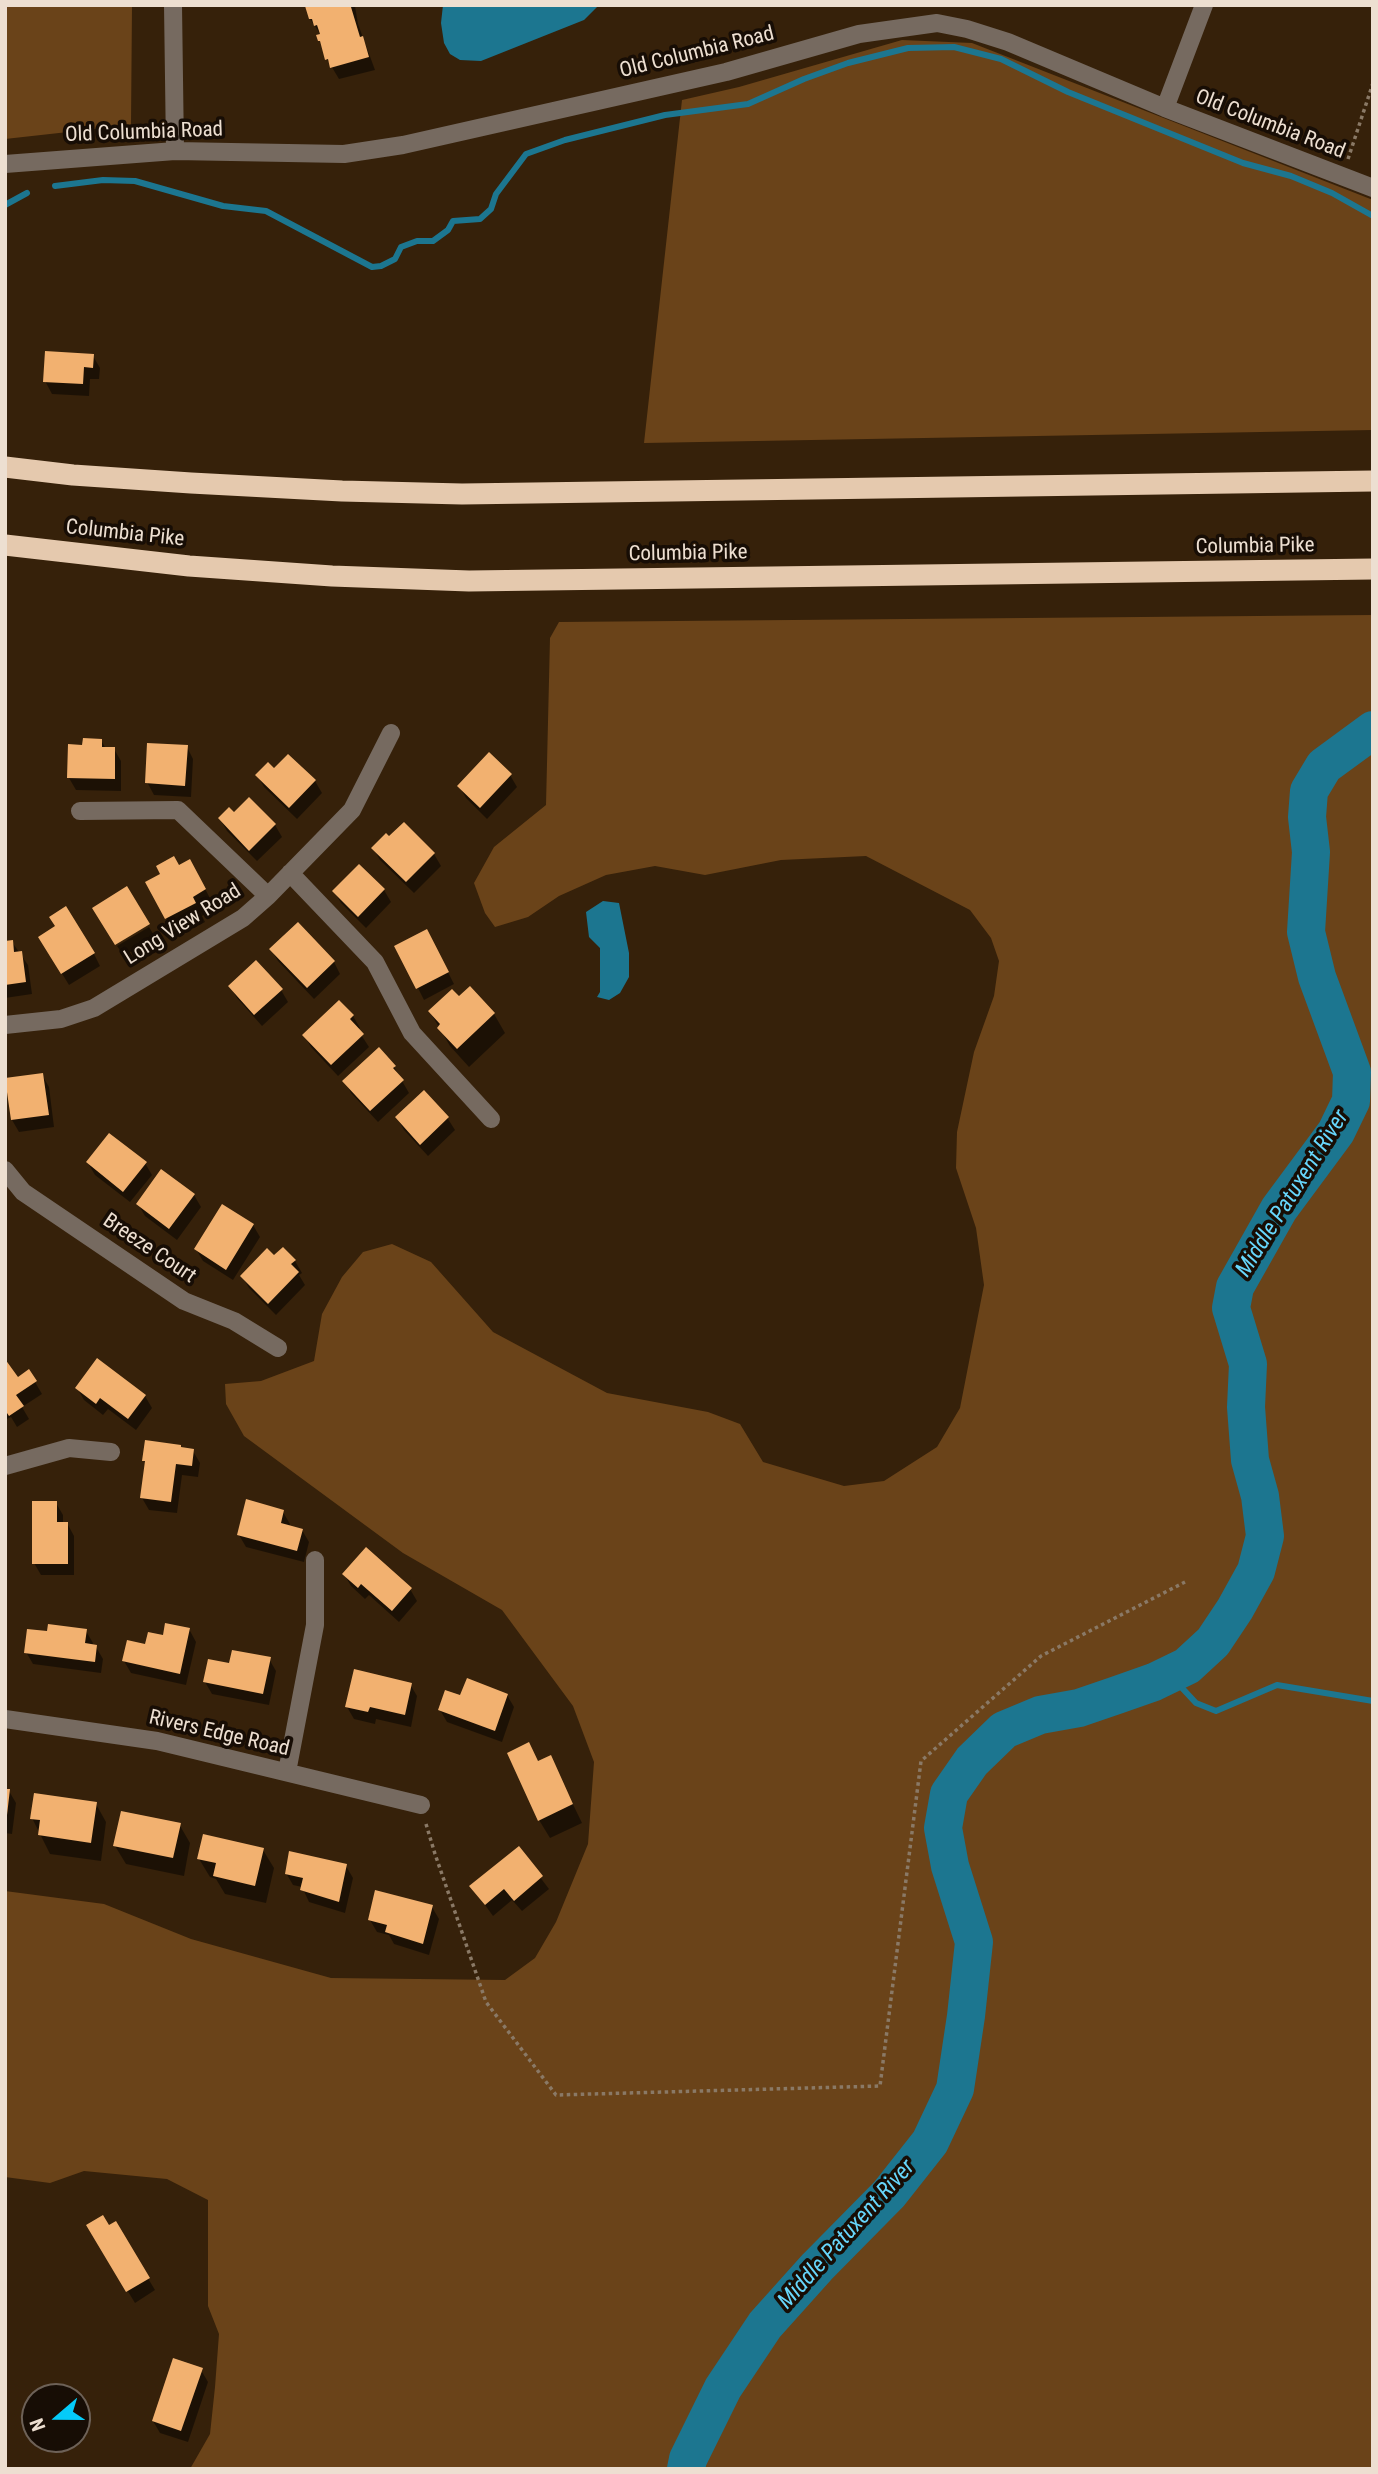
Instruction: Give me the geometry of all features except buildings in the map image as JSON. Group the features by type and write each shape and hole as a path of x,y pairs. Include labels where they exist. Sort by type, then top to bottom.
{"highway":[{"path":"5,467 73,475 191,483 461,494 1373,481"},
{"name":"Columbia Pike","path":"5,545 189,566 469,582 1373,569"}],"street":[{"path":"173,5 174,151"},
{"path":"1165,108 1204,5"},
{"name":"Old Columbia Road","path":"5,164 174,151 344,154 403,145 726,72 937,14 967,29 1008,42 1165,108 1373,188"},
{"name":"Long View Road","path":"5,1025 61,1019 94,1008 243,918 268,897 352,810 390,733"},
{"path":"80,811 178,810 268,897"},
{"path":"290,873 375,962 412,1033 491,1119"},
{"name":"Breeze Court","path":"5,1170 23,1192 184,1301 234,1321 278,1348"},
{"path":"5,1466 69,1448 111,1452"},
{"path":"287,1772 315,1625 314,1560"},
{"name":"Rivers Edge Road","path":"5,1719 157,1741 421,1805"}],"path":[{"path":"1342,177 1373,83"},
{"path":"421,1805 486,2002 556,2095 880,2086 921,1761 1041,1656 1185,1582"}],"shaded area":[{"path":"5,5 132,5 131,125 5,139"},
{"path":"902,40 972,43 1373,200 1373,430 644,443 682,100 739,87"},
{"path":"1373,615 1373,2469 190,2469 210,2434 219,2334 208,2306 208,2200 167,2179 84,2171 50,2183 5,2177 5,1891 104,1904 191,1939 331,1978 505,1980 535,1958 556,1922 588,1844 594,1762 573,1706 502,1610 403,1553 244,1436 226,1404 225,1384 261,1381 314,1361 322,1314 342,1277 363,1252 392,1244 431,1262 493,1332 607,1393 708,1412 740,1424 763,1462 844,1486 884,1481 937,1447 960,1408 984,1285 976,1228 956,1168 957,1132 974,1052 994,996 999,961 991,938 970,910 866,856 781,860 705,875 655,866 606,875 559,896 528,917 495,927 485,913 474,883 494,847 546,805 550,638 559,622"}],"water":[{"path":"443,5 599,5 584,20 481,61 460,60 450,54 444,43 441,23"},
{"path":"603,901 619,903 629,953 629,977 620,993 609,1000 597,997 600,992 600,948 589,937 586,912"}],"waterway":[{"path":"55,186 103,180 135,181 223,206 266,211 372,267 381,266 395,259 401,247 417,241 433,241 448,230 453,221 480,219 491,209 496,194 526,154 565,140 665,115 748,104 848,63 908,48 954,47 1001,59 1068,92 1243,163 1291,176 1332,193 1373,216"},
{"path":"5,205 27,193"},
{"name":"Middle Patuxent River","path":"686,2469 688,2459 723,2388 765,2325 817,2267 889,2194 930,2142 955,2089 974,1942 950,1866 943,1828 949,1794 972,1761 1004,1730 1040,1715 1079,1708 1117,1695 1154,1682 1187,1666 1213,1642 1256,1571 1265,1536 1260,1496 1250,1460 1246,1407 1248,1364 1231,1308 1235,1287 1279,1209 1336,1132 1351,1101 1352,1072 1317,977 1306,932 1311,852 1307,817 1309,791 1324,766 1373,730"},
{"path":"1169,1674 1196,1703 1216,1711 1277,1685 1373,1701"}]}
